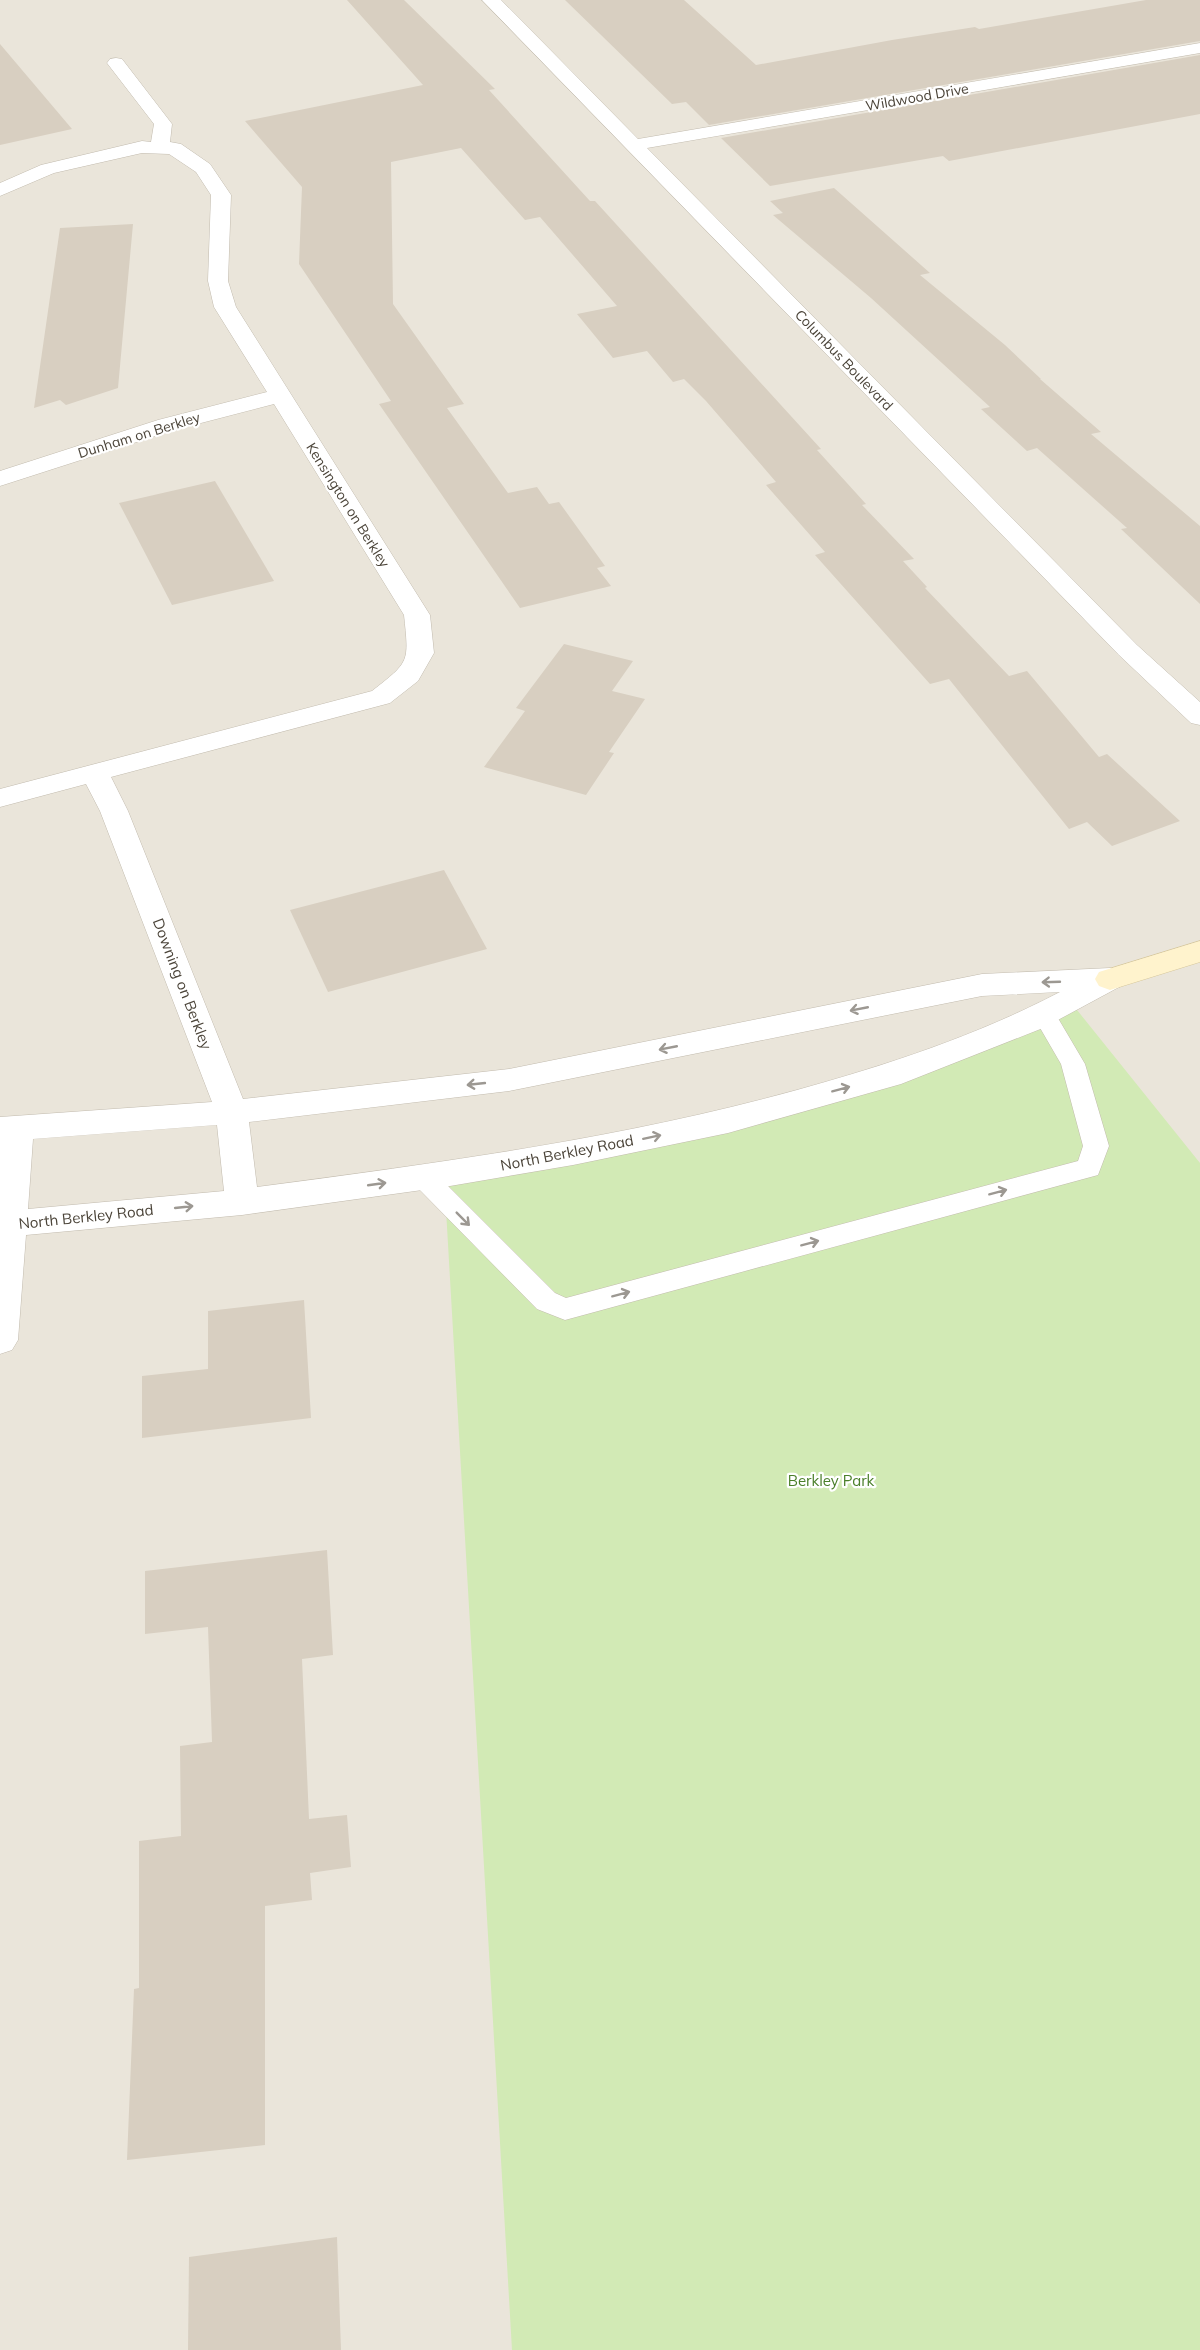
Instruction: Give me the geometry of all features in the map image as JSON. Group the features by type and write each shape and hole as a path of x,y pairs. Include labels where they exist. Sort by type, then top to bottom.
{"street":[{"name":"Columbus Boulevard","path":"491,0 1128,650 1200,717"},
{"name":"Wildwood Drive","path":"634,145 1200,48"},
{"path":"0,190 48,169 141,147 160,146 163,123 116,63"},
{"name":"Kensington on Berkley","path":"0,798 381,697 410,675 422,653 417,615 225,307 218,280 221,195 203,168 174,148 160,146"},
{"name":"Dunham on Berkley","path":"0,479 166,425 279,396"},
{"name":"Downing on Berkley","path":"95,774 114,811 232,1112 242,1202"},
{"name":"North Berkley Road","path":"4,1225 242,1202 423,1178 573,1154 728,1121 890,1076 1044,1014 1110,979 1200,951"},
{"name":"North Berkley Road","path":"9,1128 232,1112 509,1080 982,985 1110,979"},
{"path":"0,1340 9,1128"}],"lane":[{"path":"423,1178 546,1301 565,1309 1089,1168 1096,1146 1073,1064 1044,1014"}],"shaded area":[{"path":"0,0 1200,0 1200,2350 0,2350"}],"green space":[{"name":"Berkley Park","path":"1069,1000 1200,1163 1200,2350 512,2350 444,1175 728,1121"}],"building":[{"path":"347,0 404,0 495,89 489,90 590,201 595,201 821,449 817,450 866,504 862,505 914,559 903,561 927,587 925,588 1009,676 1027,671 1099,757 1107,754 1180,821 1112,846 1087,822 1069,829 949,679 930,684 815,555 825,552 766,485 776,482 706,401 684,379 673,382 647,351 613,358 577,314 617,306 540,217 525,220 461,148 391,162 393,304 464,404 447,408 508,493 537,487 549,504 559,502 605,566 597,568 611,586 520,608 379,404 391,401 299,264 302,187 245,121 423,85"},
{"path":"565,0 684,0 756,65 892,40 975,27 979,29 1146,0 1200,0 1200,41 709,125 686,102 672,104"},
{"path":"0,44 72,129 0,145"},
{"path":"1200,55 1200,114 949,161 943,156 770,186 721,138"},
{"path":"834,188 930,273 920,275 1005,345 1101,432 1091,434 1200,526 1200,604 1121,529 1127,528 1037,448 1027,451 981,409 990,407 871,298 773,215 783,213 770,201"},
{"path":"133,224 118,388 66,405 60,400 34,408 60,228"},
{"path":"215,481 274,581 172,605 119,503"},
{"path":"564,644 633,661 612,691 645,699 609,752 614,753 586,795 484,767 525,711 516,708"},
{"path":"444,870 487,949 328,992 290,910"},
{"path":"304,1300 311,1418 142,1438 142,1376 208,1369 208,1311"},
{"path":"327,1550 333,1655 302,1659 309,1819 347,1815 351,1867 310,1873 312,1900 265,1906 265,2145 127,2160 134,1989 139,1988 139,1841 181,1836 180,1746 212,1742 208,1627 145,1634 145,1571"},
{"path":"337,2237 341,2350 188,2350 189,2257"}]}
